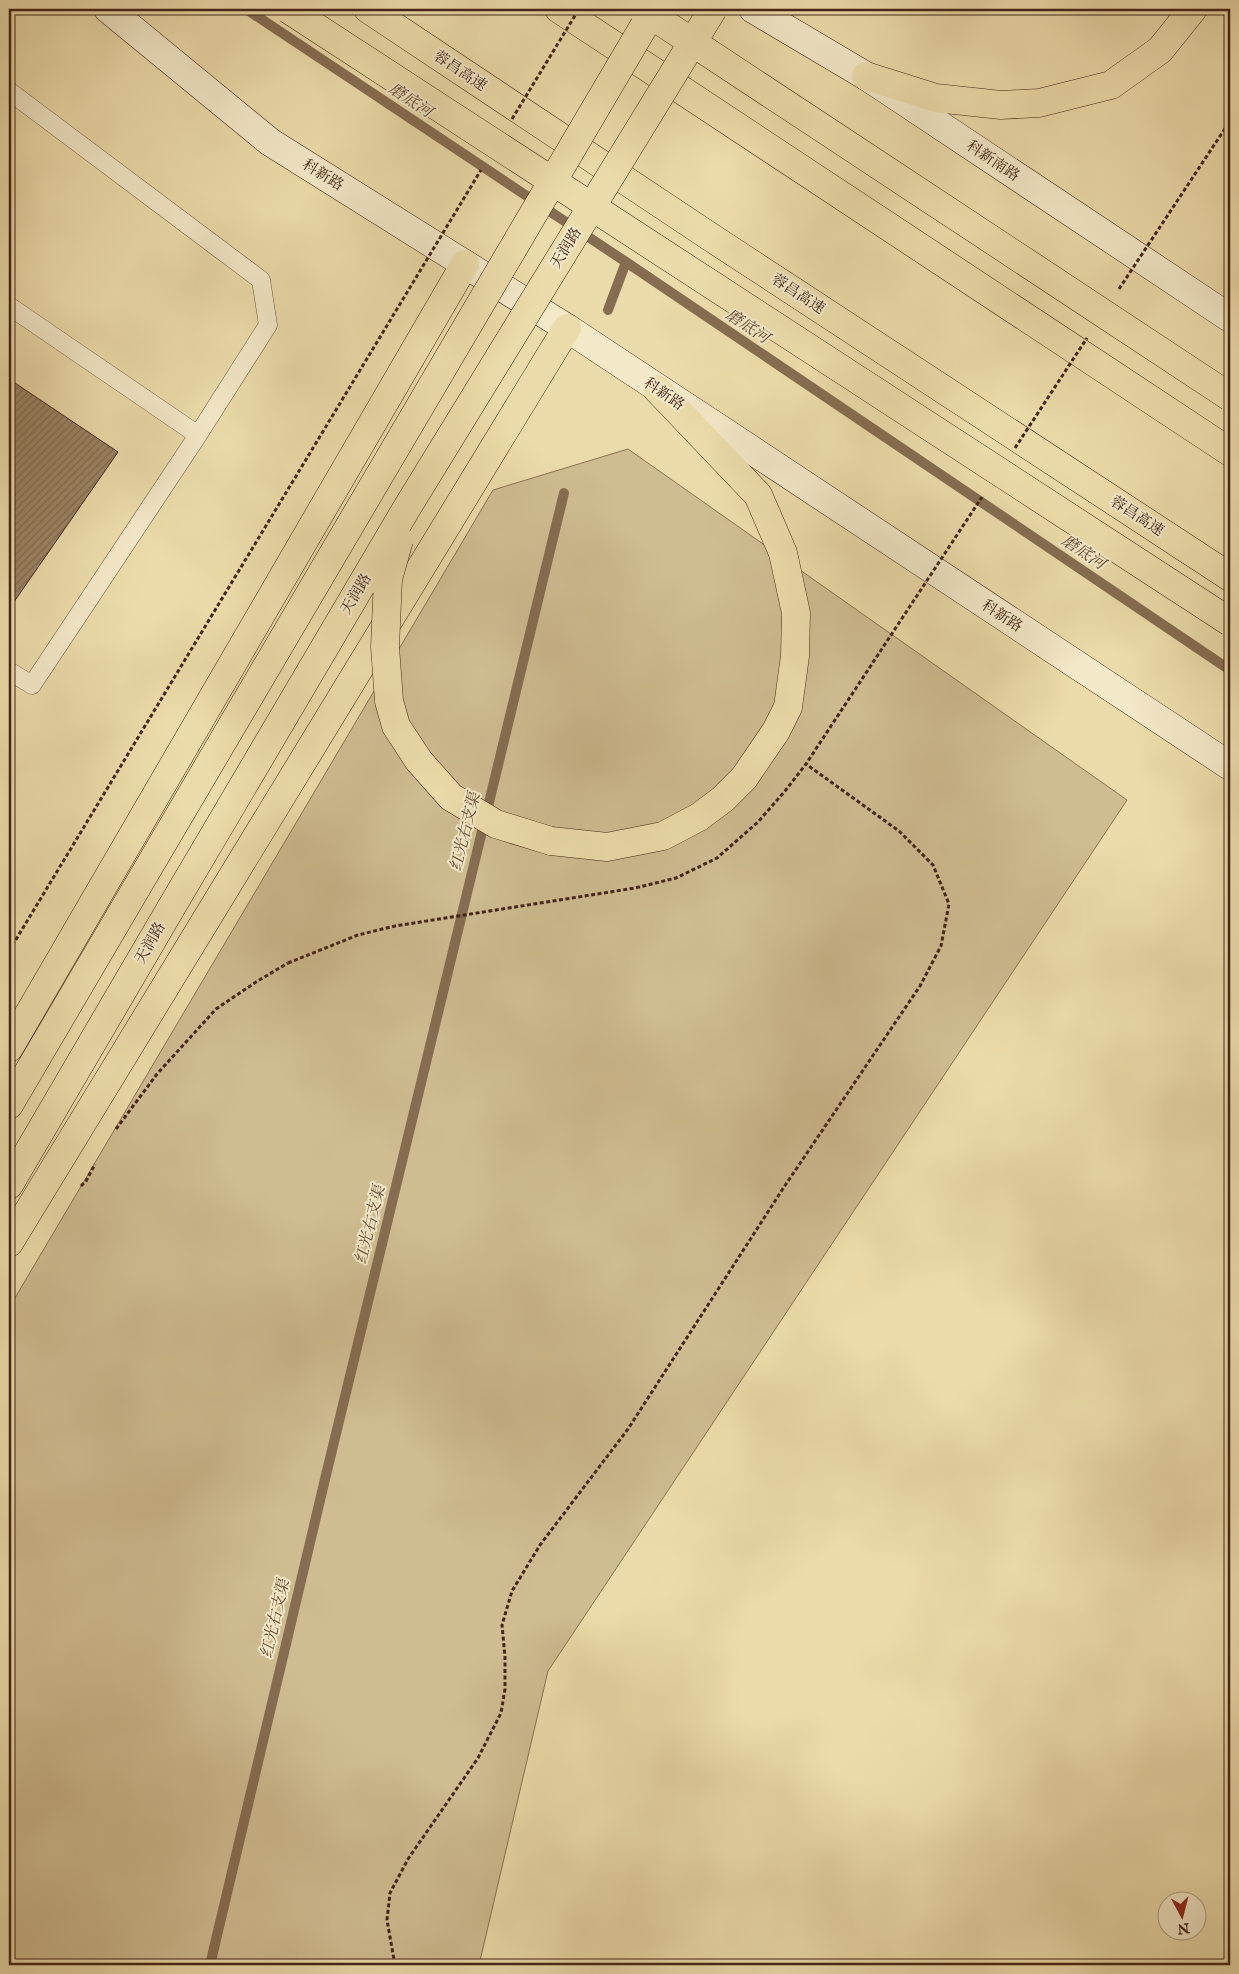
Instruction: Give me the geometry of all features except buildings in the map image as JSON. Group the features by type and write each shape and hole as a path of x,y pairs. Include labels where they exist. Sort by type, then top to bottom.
{"main road":[{"name":"科新路","path":"108,9 270,142 567,328 1230,766"},
{"path":"288,9 1230,622"},
{"name":"蓉昌高速","path":"368,9 712,238 1229,576"},
{"path":"559,9 1230,452"},
{"path":"642,9 1230,397"},
{"path":"9,1105 654,9"},
{"name":"天润路","path":"9,1185 408,506 713,9"},
{"name":"科新南路","path":"753,9 866,76 1230,318"},
{"path":"866,76 936,98 1001,105 1039,103 1111,85 1160,50 1193,9"},
{"path":"9,1048 465,264"},
{"path":"9,1243 567,328"},
{"path":"408,506 388,579 385,647 389,701 396,726 419,761 451,797 496,824 551,841 607,847 663,836 699,817 724,800 744,778 776,731 788,706 795,656 796,613 783,553 758,495 657,389"}],"lane":[{"path":"9,91 261,280 268,325 198,435 32,685 9,671"},
{"path":"9,306 198,435"}],"path":[{"path":"507,128 579,9"},
{"path":"1116,294 1230,121"},
{"path":"9,951 486,162"},
{"path":"1013,451 1089,335"},
{"path":"111,1137 157,1074 216,1009 288,963 358,935 395,926 635,888 676,878 717,858 758,822 806,764 986,492"},
{"path":"396,1965 387,1920 390,1893 408,1859 478,1758 501,1714 505,1689 502,1625 512,1591 540,1544 628,1429 784,1187 920,986 941,946 949,904 933,865 899,831 806,764"},
{"path":"80,1187 86,1181 98,1159"}],"shaded area":[{"path":"628,449 1127,800 548,1671 479,1965 9,1965 9,1308 493,490"}],"waterway":[{"name":"磨底河","path":"246,9 626,262 1230,670"},
{"name":"红光右支渠","path":"608,310 626,262"},
{"name":"红光右支渠","path":"210,1965 326,1475 564,493"}]}
